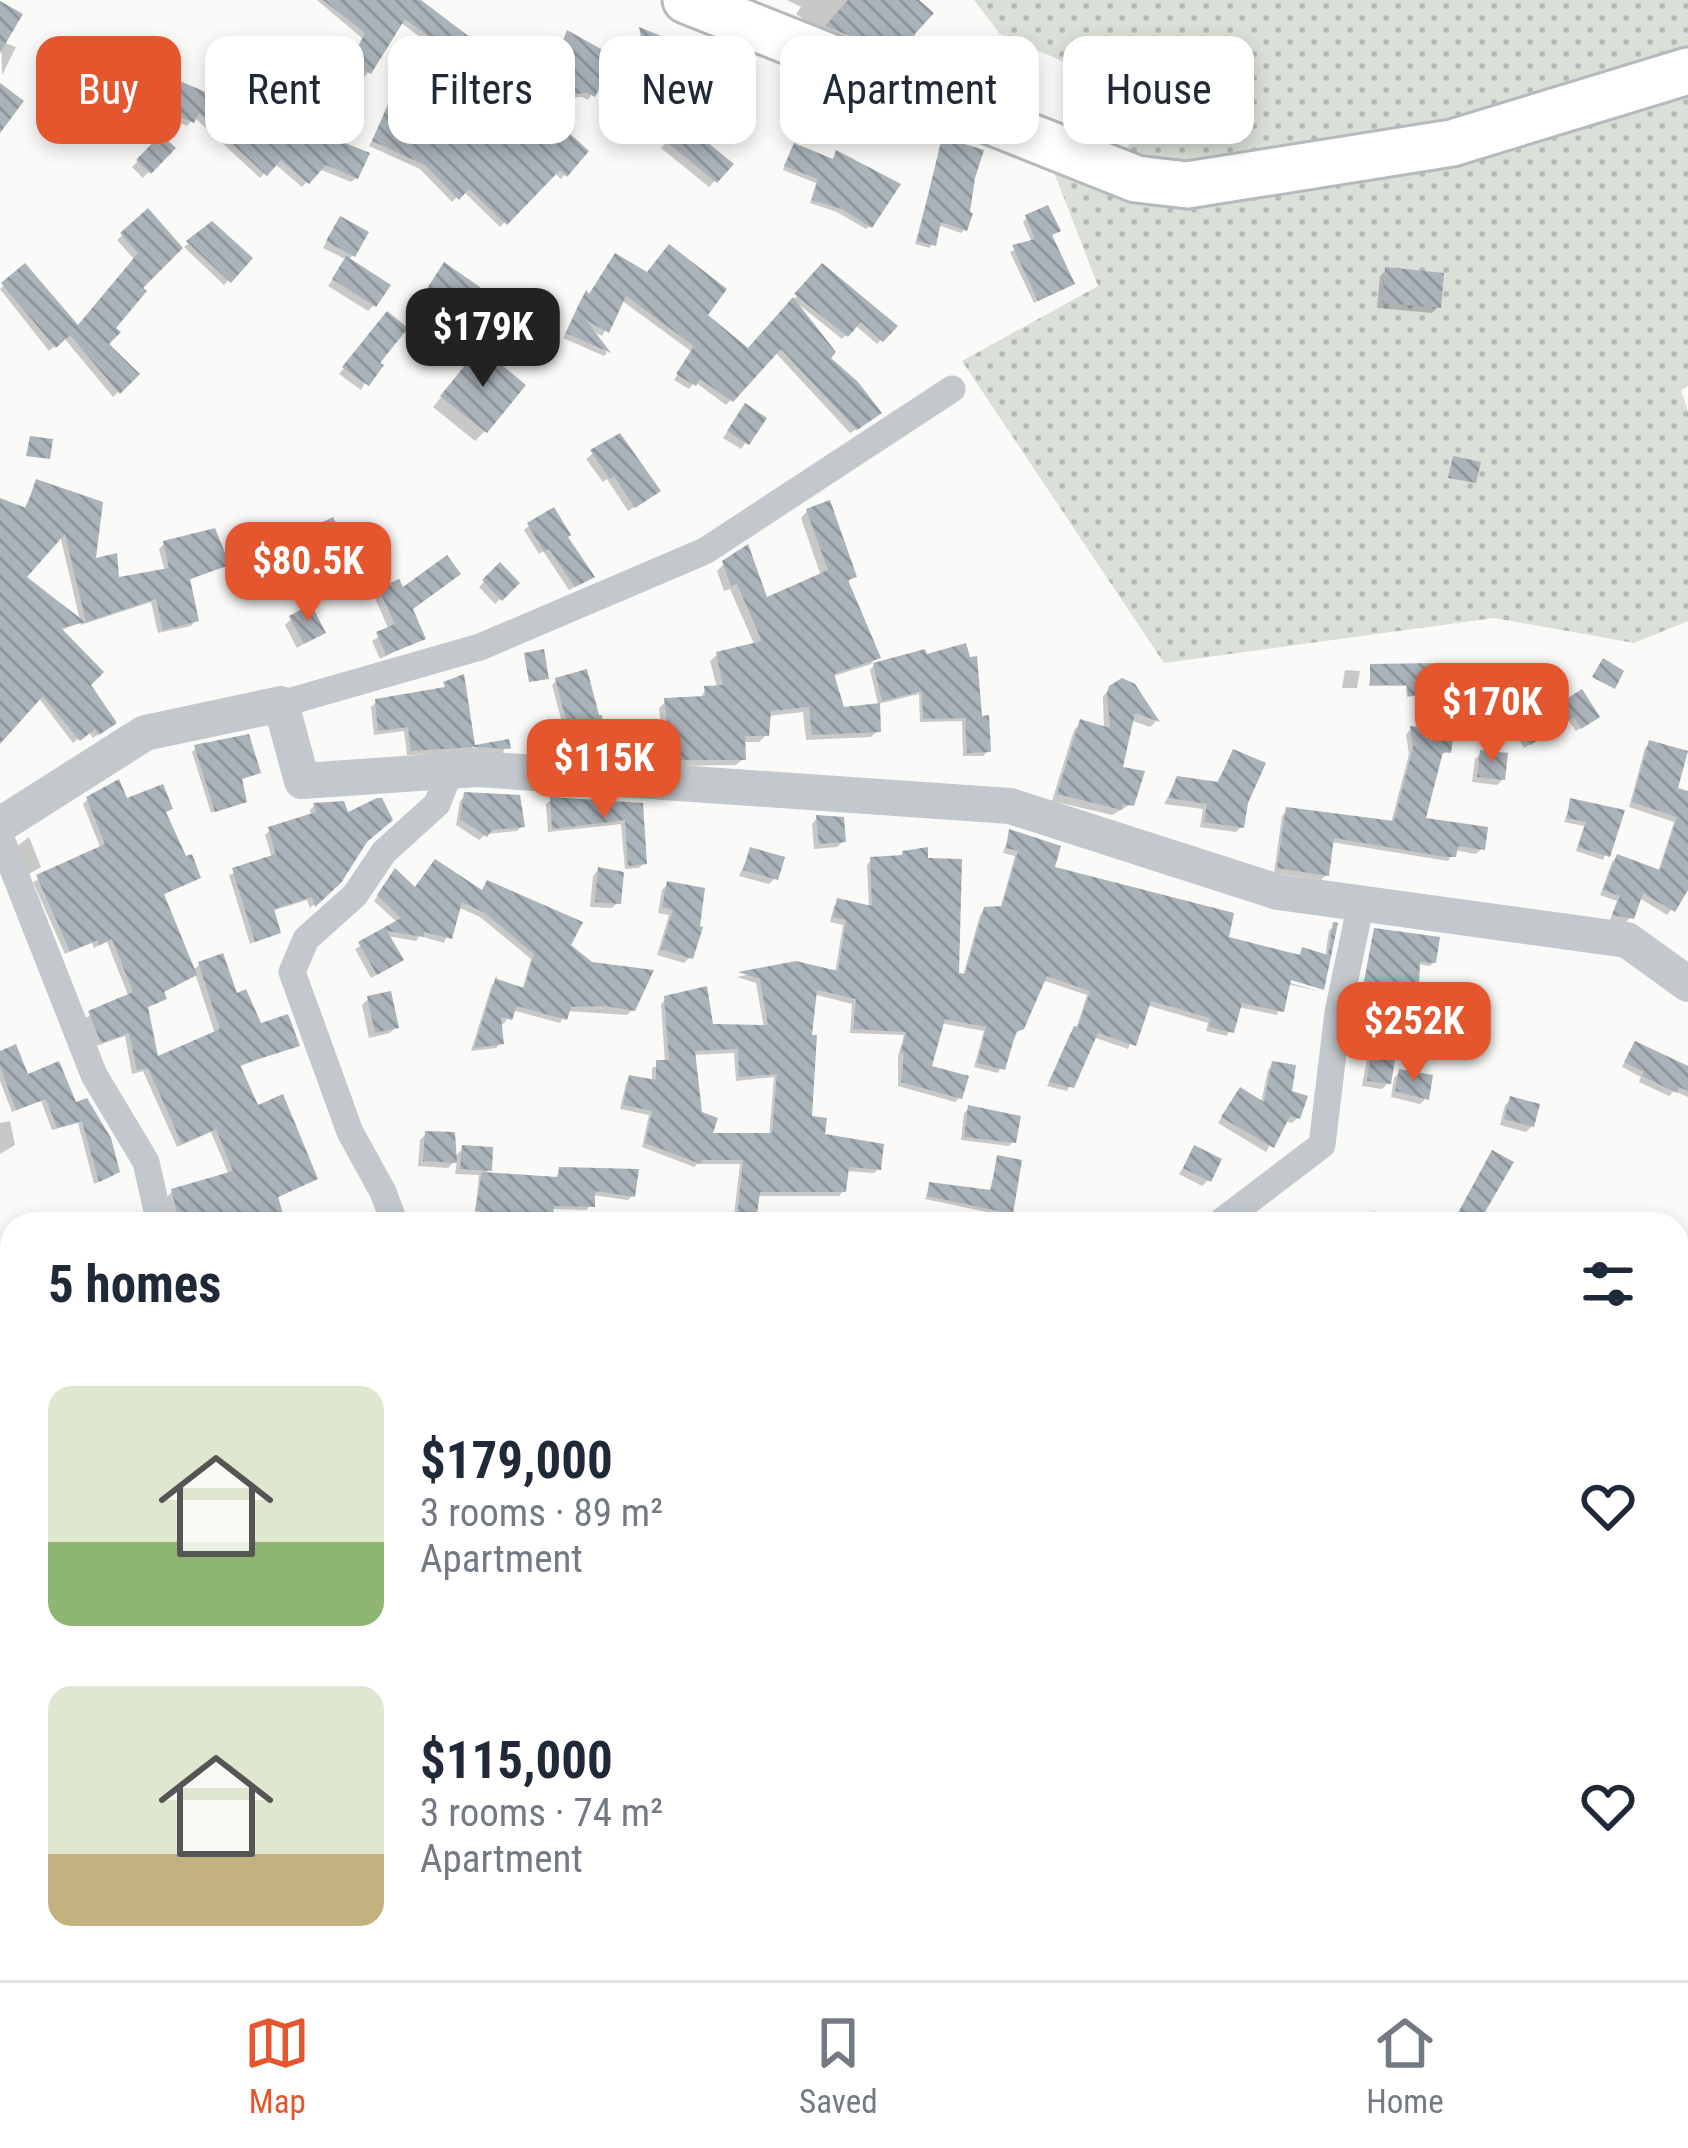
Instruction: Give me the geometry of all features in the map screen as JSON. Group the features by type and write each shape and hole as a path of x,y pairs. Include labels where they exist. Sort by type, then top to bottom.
{"main road":[{"path":"686,0 1136,179 1187,185 1452,143 1688,71"}],"street":[{"path":"0,825 146,733 280,704 480,647 705,550 952,389"},
{"path":"280,704 302,781 477,769 1010,806 1278,892 1627,940 1688,984"},
{"path":"390,1212 350,1132 292,972 306,940 355,895 384,852 437,804 450,771"},
{"path":"0,836 94,1075 146,1162 157,1212"},
{"path":"1234,1212 1322,1145 1337,1012 1361,903"}],"shaded area":[{"path":"974,0 1688,0 1688,386 1681,390 1688,411 1688,621 1634,643 1494,618 1164,663 962,361 1098,286 1039,133 1039,114 1063,126 1063,144 1100,144 1121,154 1130,144 1254,144 1254,36 1063,36 1063,61 1039,51 1039,36 1000,34"}],"building":[{"path":"323,0 421,0 468,36 428,36 405,19 394,36 388,36 388,46 371,74 364,70 365,33"},
{"path":"848,0 919,0 934,13 916,36 850,36 825,26"},
{"path":"0,1 23,14 0,53"},
{"path":"639,27 661,36 641,36"},
{"path":"567,30 599,48 599,89 595,97 575,94 575,36 565,36"},
{"path":"181,81 205,92 205,119 199,113 194,123 181,117"},
{"path":"0,83 24,101 0,133"},
{"path":"388,104 388,144 575,144 575,138 589,151 567,177 560,170 507,225 469,189 459,200 425,165 372,141"},
{"path":"151,144 176,148 151,174 136,160"},
{"path":"232,144 348,144 370,153 358,179 326,165 309,184 281,160 267,176"},
{"path":"669,144 709,144 734,164 717,183"},
{"path":"794,144 833,159 836,150 901,184 872,228 842,209 812,200 818,179 784,166"},
{"path":"940,144 984,150 967,231 941,222 936,246 917,241"},
{"path":"1048,205 1061,231 1052,235 1075,284 1038,301 1012,245 1035,239 1025,215"},
{"path":"148,208 183,248 143,288 147,291 116,328 121,332 109,344 140,374 120,394 70,335 56,348 1,283 25,263 78,325 138,253 120,233"},
{"path":"340,216 369,232 355,257 326,241"},
{"path":"212,221 253,258 231,283 186,241"},
{"path":"669,244 727,289 708,315 748,348 793,297 836,352 831,358 882,413 857,430 781,349 733,402 700,379 696,386 676,374 694,346 626,296 609,333 586,320 611,353 566,333 586,290 589,294 615,253 647,272"},
{"path":"346,256 391,285 376,307 332,279"},
{"path":"444,262 504,304 491,325 426,290"},
{"path":"822,263 898,326 883,342 861,322 848,337 794,294"},
{"path":"1385,267 1444,273 1441,308 1382,303"},
{"path":"387,311 408,328 380,363 384,365 369,386 342,367"},
{"path":"480,347 526,385 487,433 440,396"},
{"path":"745,403 767,418 749,445 727,431"},
{"path":"620,433 661,491 635,508 590,450"},
{"path":"30,436 53,439 50,459 26,456"},
{"path":"1453,456 1481,462 1476,483 1448,478"},
{"path":"36,479 103,502 96,558 117,553 119,577 169,568 163,541 215,528 230,565 190,579 199,621 163,630 156,599 86,622 65,534 27,577 85,622 61,628 104,672 91,685 117,723 99,735 95,729 80,741 43,696 0,744 0,498 26,508"},
{"path":"830,500 857,577 848,580 881,658 834,674 844,707 880,703 881,732 812,735 809,707 771,711 769,736 745,736 746,760 672,760 664,698 705,696 704,686 723,685 716,652 762,641 722,561 748,544 767,597 828,570 806,509"},
{"path":"554,507 595,577 575,587 549,549 544,552 527,523"},
{"path":"333,517 356,561 312,584 288,539"},
{"path":"447,555 461,574 413,609 426,639 386,655 376,632 395,624 378,588 399,579 403,587"},
{"path":"500,562 520,583 502,601 482,580"},
{"path":"311,604 326,633 304,644 289,616"},
{"path":"966,643 970,657 977,656 982,716 989,715 991,752 967,753 965,718 923,719 922,691 882,701 873,663"},
{"path":"544,649 549,679 529,682 524,653"},
{"path":"1603,658 1624,671 1615,689 1592,677"},
{"path":"1438,663 1439,694 1408,696 1407,685 1370,685 1370,664"},
{"path":"587,669 602,715 604,741 572,743 555,678"},
{"path":"464,674 475,745 509,739 511,749 411,751 408,727 378,731 375,699 445,687 443,682"},
{"path":"1122,678 1135,684 1160,722 1135,713 1123,767 1145,771 1134,806 1123,804 1122,810 1057,794 1080,719 1110,728 1107,693"},
{"path":"1582,689 1600,717 1581,729 1574,717 1530,745 1520,729"},
{"path":"1410,726 1454,731 1451,753 1443,752 1426,818 1488,827 1485,850 1458,846 1456,857 1446,857 1334,838 1329,876 1277,868 1286,807 1394,821 1413,747"},
{"path":"249,734 261,773 242,779 247,802 215,812 194,745"},
{"path":"1649,740 1688,751 1678,788 1688,791 1688,890 1675,912 1643,893 1634,919 1612,915 1620,896 1603,890 1617,854 1660,870 1677,817 1632,802"},
{"path":"1233,749 1266,763 1248,803 1244,828 1204,822 1207,804 1168,798 1177,776 1218,782"},
{"path":"1480,750 1508,753 1505,780 1477,777"},
{"path":"119,779 127,798 163,784 173,809 166,812 201,878 164,894 197,975 164,992 167,999 148,1007 158,1056 220,1029 198,962 223,953 237,993 246,989 261,1023 288,1014 300,1046 240,1065 258,1105 283,1094 318,1179 278,1197 282,1212 177,1212 171,1189 233,1171 216,1129 182,1144 148,1068 137,1070 129,1033 101,1043 88,1011 133,992 112,939 70,951 36,875 105,844 86,797"},
{"path":"464,792 520,795 525,827 492,830 487,837 460,819"},
{"path":"550,797 643,803 647,864 628,866 625,820 552,829"},
{"path":"382,798 393,820 367,842 341,883 315,907 312,897 274,909 281,933 255,942 232,868 276,854 268,827 316,812 313,803 344,801 348,812"},
{"path":"1570,798 1625,810 1610,857 1578,847 1586,822 1567,818"},
{"path":"816,815 844,817 846,842 819,844"},
{"path":"1009,829 1061,846 1055,867 1234,913 1229,937 1300,955 1302,947 1328,955 1333,922 1338,923 1324,990 1291,980 1284,1012 1242,1003 1234,1033 1209,1027 1210,1018 1151,1001 1136,1046 1098,1033 1074,1088 1049,1082 1074,1026 1078,1027 1090,991 1047,976 1024,1029 1016,1032 1005,1070 977,1063 986,1027 945,1019 932,1066 969,1076 962,1099 901,1082 906,1032 853,1029 856,999 817,990 812,1116 827,1118 825,1134 884,1144 881,1170 849,1167 846,1192 760,1192 757,1212 738,1212 743,1160 702,1160 701,1164 645,1143 652,1111 623,1105 629,1075 656,1080 656,1060 669,1060 664,996 707,986 713,1024 768,1025 760,979 738,972 796,961 838,971 846,920 833,917 837,898 872,906 870,857 903,855 902,851 928,847 928,858 962,859 959,973 965,974 984,907 1002,906 1018,851 1006,848","holes":["738,1049 739,1077 777,1074 772,1133 713,1133 718,1118 702,1112 695,1051"]},
{"path":"750,847 785,857 778,880 743,870"},
{"path":"435,859 482,890 487,880 583,922 571,945 592,962 654,970 635,1011 571,1007 567,1020 517,1006 512,1020 501,1017 504,1044 474,1048 496,976 524,988 534,954 485,913 462,902 452,939 387,931 404,960 377,975 358,942 401,918 377,895 395,868 415,887"},
{"path":"598,867 624,872 621,904 595,902"},
{"path":"667,881 705,888 703,927 693,959 661,949 673,910 662,907"},
{"path":"1374,928 1440,937 1436,963 1420,962 1418,1004 1386,1004 1382,1042 1353,1040"},
{"path":"391,991 399,1028 375,1033 367,996"},
{"path":"1635,1041 1688,1066 1688,1091 1679,1087 1677,1093 1624,1062"},
{"path":"16,1044 28,1074 59,1061 76,1102 87,1098 111,1138 120,1172 99,1182 82,1121 57,1128 46,1099 16,1110 0,1066 0,1051"},
{"path":"1372,1050 1396,1054 1391,1084 1367,1081"},
{"path":"1272,1061 1296,1065 1292,1091 1308,1096 1300,1119 1290,1116 1274,1148 1221,1117 1240,1087 1264,1102"},
{"path":"1399,1069 1433,1075 1429,1100 1395,1091"},
{"path":"1510,1096 1540,1104 1534,1127 1504,1119"},
{"path":"968,1105 1021,1116 1016,1143 964,1137"},
{"path":"425,1131 455,1132 457,1163 423,1161"},
{"path":"462,1145 493,1147 492,1171 460,1169"},
{"path":"1194,1145 1222,1159 1211,1182 1183,1168"},
{"path":"1492,1150 1514,1162 1485,1212 1458,1212"},
{"path":"997,1155 1022,1160 1013,1212 927,1196 929,1182 991,1190"},
{"path":"559,1167 639,1169 635,1197 595,1191 595,1207 554,1206 553,1212 475,1211 482,1172 558,1177"}]}
